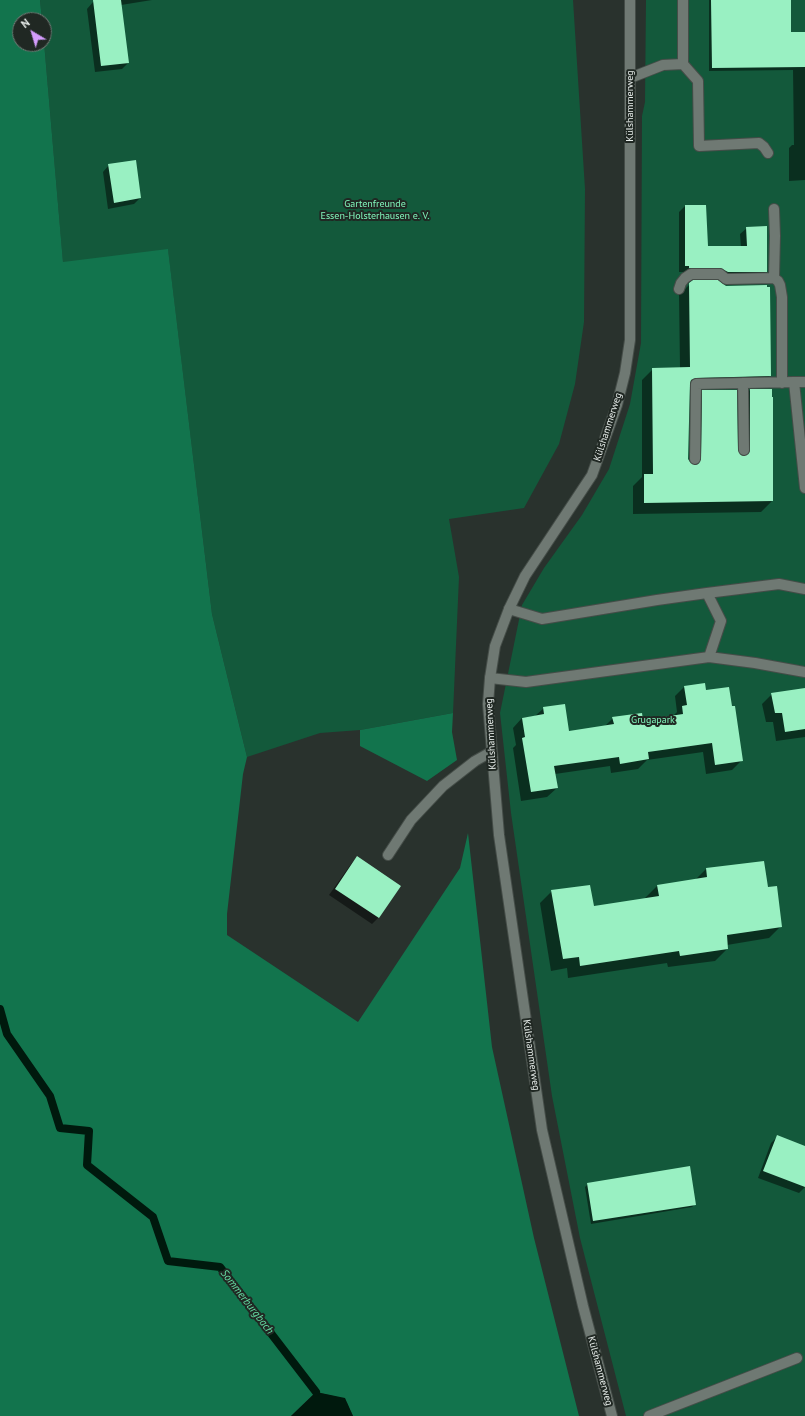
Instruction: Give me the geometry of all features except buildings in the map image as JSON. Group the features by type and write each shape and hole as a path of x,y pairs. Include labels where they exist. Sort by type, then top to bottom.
{"street":[{"name":"Külshammerweg","path":"612,1416 583,1306 542,1130 499,835 488,704 490,678 496,646 509,609 525,576 592,475 617,405 625,373 630,340 630,0"},
{"path":"683,0 683,64 698,82 699,146 759,143 768,153"},
{"path":"630,78 663,65 683,64"},
{"path":"774,209 774,278"},
{"path":"679,290 681,283 691,274 720,274 726,280 774,278 778,281 782,297 782,382"},
{"path":"794,382 805,488"},
{"path":"695,459 696,384 805,382"},
{"path":"743,383 744,450"},
{"path":"509,609 542,619 707,593 779,584 805,589"},
{"path":"707,593 722,621 709,657"},
{"path":"490,678 526,682 709,657 805,672"},
{"path":"388,855 411,820 442,786 475,761 491,752"},
{"path":"650,1416 797,1358"}],"green space":[{"path":"0,0 40,0 41,12 12,12 12,52 45,52 63,262 168,249 212,614 247,757 243,774 227,914 227,935 358,1022 460,868 468,833 492,1047 534,1238 579,1416 353,1416 345,1399 316,1392 291,1416 0,1416"},
{"name":"Gartenfreunde Essen-Holsterhausen e. V.","path":"40,0 573,0 585,189 584,322 575,384 559,444 524,508 449,519 459,577 453,713 360,730 320,733 247,757 212,614 168,250 63,263 45,52 52,52 52,12 41,12"},
{"name":"Grugapark","path":"646,0 805,0 805,1416 626,1416 580,1238 552,1096 511,813 500,713 522,605 544,568 582,515 609,469 630,404 641,343 642,116 645,102"},
{"path":"453,713 452,732 457,760 427,781 360,746 360,730"}],"shaded area":[{"path":"316,1392 345,1398 353,1416 291,1416"}],"waterway":[{"name":"Sommerburgbach","path":"0,1009 7,1034 50,1096 60,1128 89,1131 87,1165 153,1217 168,1261 220,1267 316,1392"}]}
